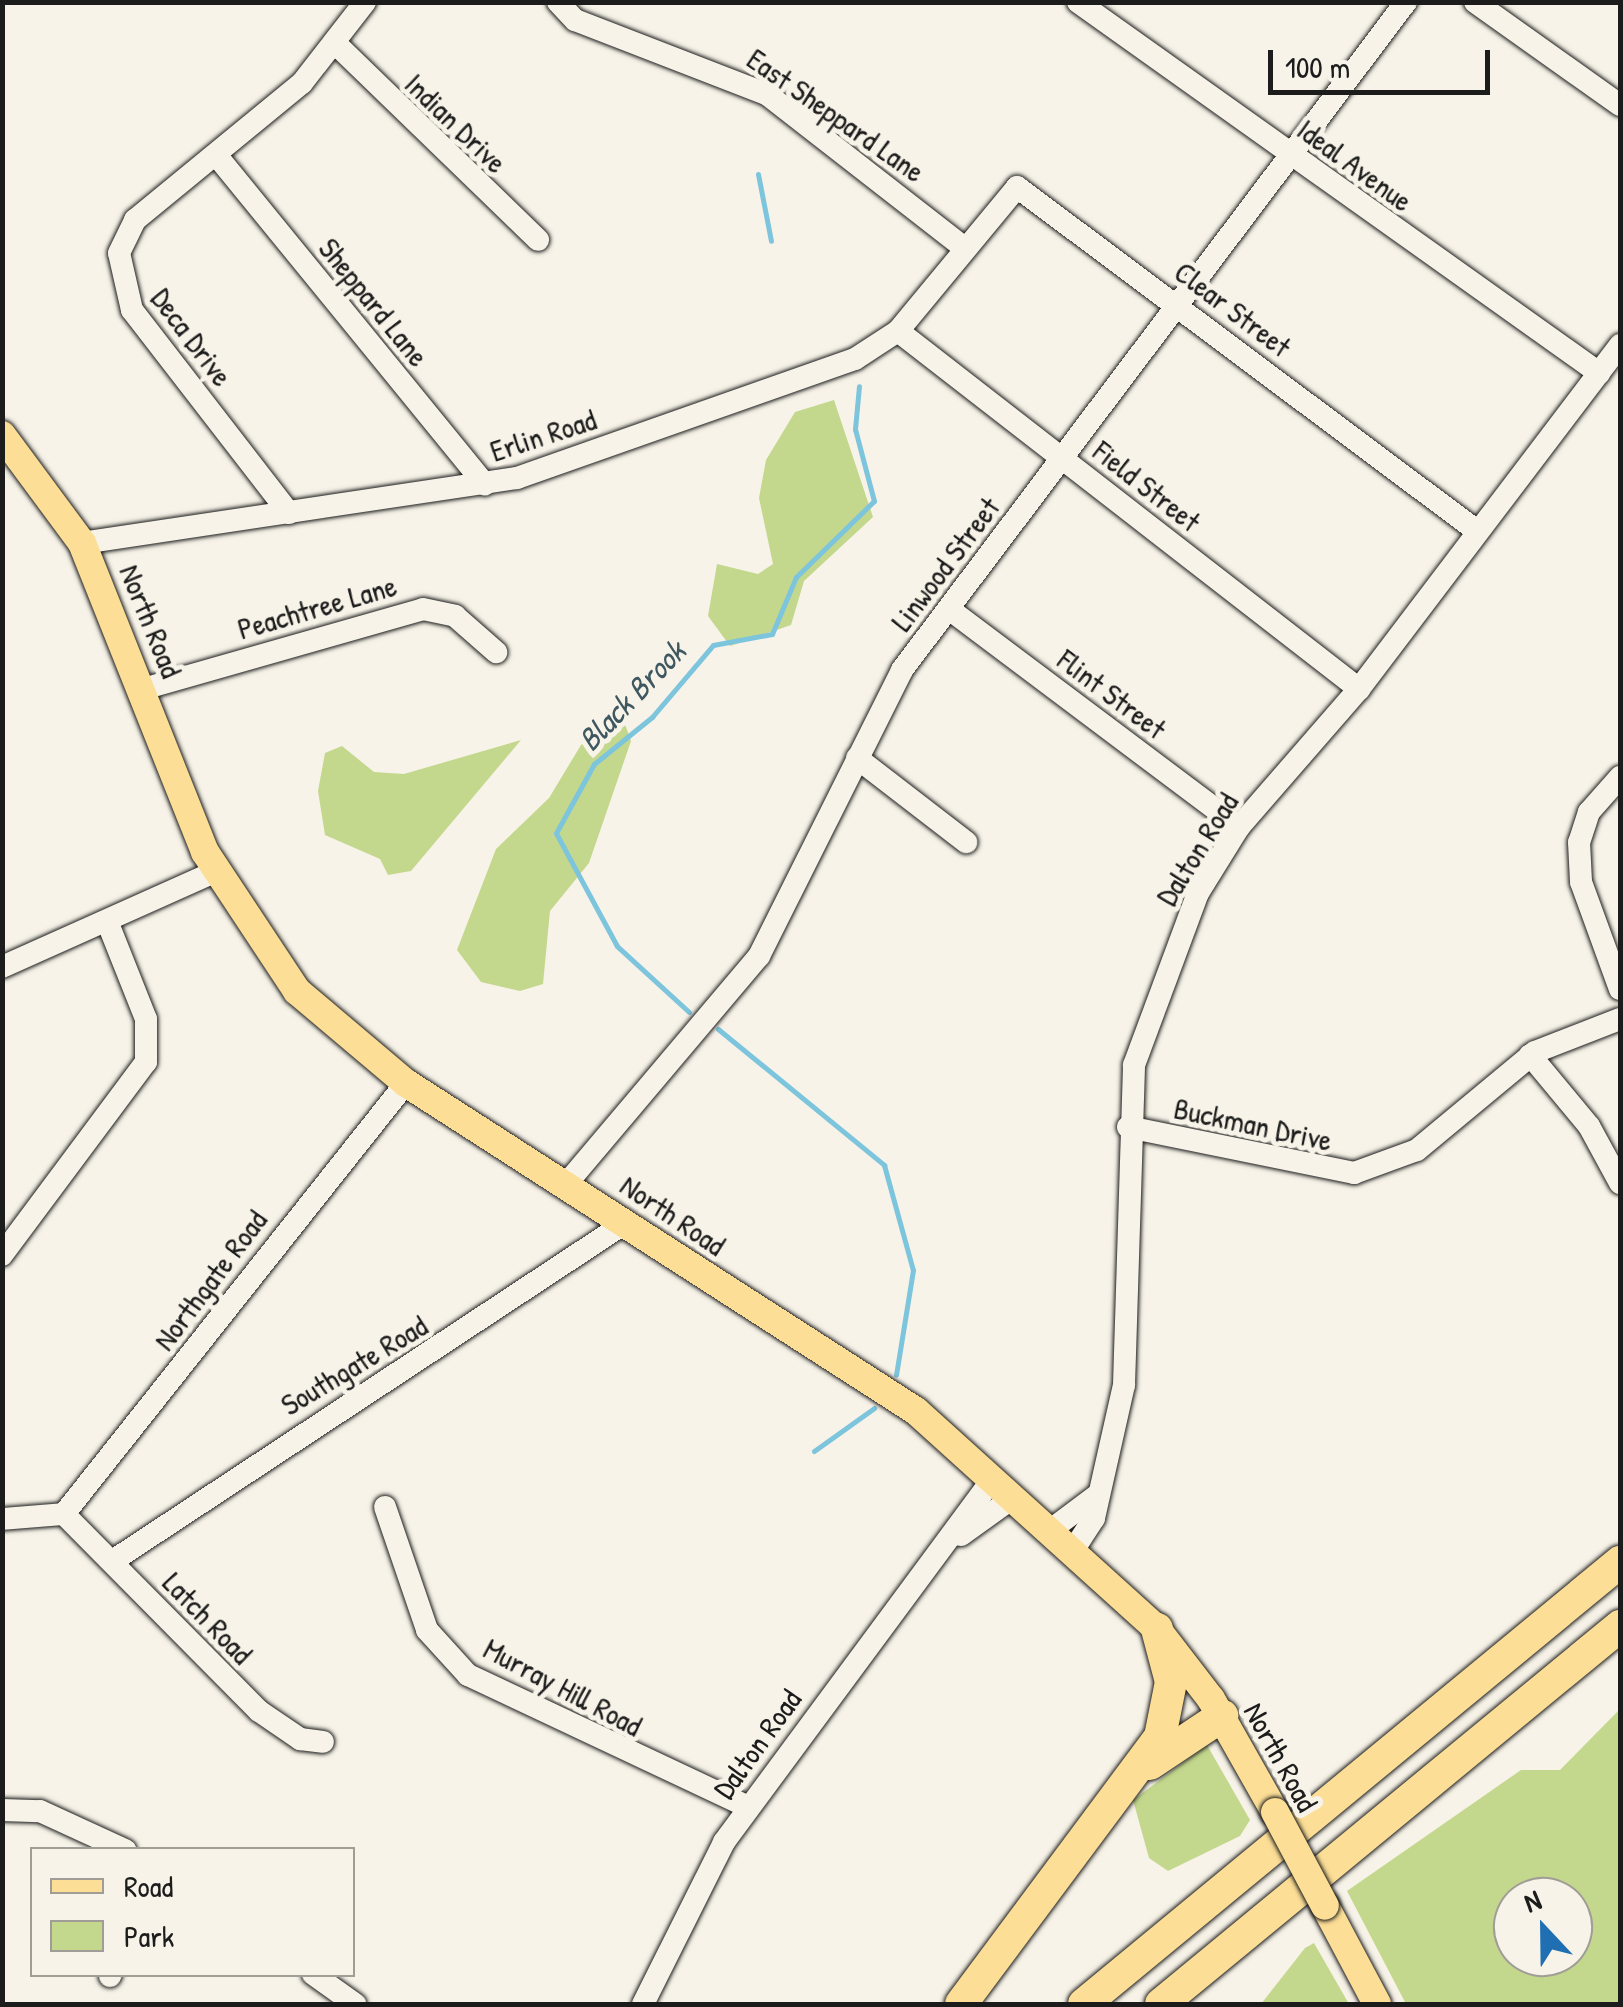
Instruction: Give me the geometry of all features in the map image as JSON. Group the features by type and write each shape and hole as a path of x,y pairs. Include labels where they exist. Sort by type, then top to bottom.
{"highway":[{"path":"1084,2004 1620,1562"},
{"path":"1161,2004 1620,1626"},
{"path":"962,2004 1128,1784 1170,1702 1157,1629"},
{"path":"1128,1784 1222,1716"}],"main road":[{"name":"North Road","path":"2,435 82,542 214,872 298,991 406,1083 568,1182 625,1223 864,1374 1074,1549 1157,1629 1222,1716 1378,2004"}],"street":[{"path":"217,156 337,44 364,2"},
{"name":"East Sheppard Lane","path":"558,2 585,25 768,96 963,246"},
{"name":"Ideal Avenue","path":"1078,2 1598,373"},
{"name":"Linwood Street","path":"568,1182 759,956 896,680 1406,2"},
{"path":"1475,2 1620,104"},
{"name":"Indian Drive","path":"337,44 538,240"},
{"name":"Sheppard Lane","path":"217,156 485,485"},
{"name":"Deca Drive","path":"217,156 136,220 119,278 132,310 289,513"},
{"name":"Clear Street","path":"963,246 1004,193 1024,187 1477,531"},
{"name":"Erlin Road","path":"82,542 485,485 836,366 898,331 963,246"},
{"name":"Field Street","path":"898,331 1359,688"},
{"name":"Dalton Road","path":"1074,1549 1096,1496 1124,1385 1128,1127 1148,1014 1198,893 1239,827 1359,688 1620,345"},
{"name":"Peachtree Lane","path":"143,688 423,608 455,616 496,652"},
{"name":"Flint Street","path":"949,609 1239,827"},
{"path":"857,758 966,842"},
{"path":"1620,777 1589,812 1579,842 1581,882 1620,990"},
{"path":"2,967 214,872"},
{"path":"2,1255 146,1062 146,1019 107,921"},
{"name":"Buckman Drive","path":"1128,1127 1354,1173 1417,1150 1530,1055 1620,1019"},
{"path":"1530,1055 1583,1118 1620,1183"},
{"name":"Northgate Road","path":"64,1514 406,1083"},
{"name":"Southgate Road","path":"114,1560 625,1223"},
{"name":"Dalton Road","path":"643,2004 682,1914 748,1808 954,1540 1003,1488"},
{"path":"1052,1529 1096,1496"},
{"name":"Murray Hill Road","path":"385,1507 428,1630 468,1675 748,1808"},
{"path":"2,1519 64,1514"},
{"name":"Latch Road","path":"64,1514 269,1720 322,1742"},
{"path":"5,1804 117,1847"},
{"path":"318,1977 355,2004"}],"green space":[{"path":"834,400 873,517 804,581 791,625 730,646 708,616 717,564 758,574 773,564 759,498 766,460 795,412"},
{"path":"621,713 631,741 589,863 550,911 543,984 520,991 481,982 457,950 496,849 549,798 581,745"},
{"path":"521,740 411,871 388,875 380,859 325,835 318,791 325,753 342,746 374,772 404,774"},
{"path":"1620,1709 1620,2004 1406,2004 1347,1891 1521,1770 1560,1770"},
{"path":"1207,1745 1250,1820 1240,1836 1168,1871 1149,1858 1133,1800"},
{"path":"1314,1943 1349,2004 1261,2004 1305,1948"}],"waterway":[{"name":"Black Brook","path":"758,174 771,241"},
{"name":"Black Brook","path":"689,1012 617,946 556,833 594,764 652,717 713,645 772,634 796,577 874,501 855,429 859,386"},
{"name":"Black Brook","path":"718,1029 884,1165 913,1270 896,1375"},
{"name":"Black Brook","path":"814,1451 874,1408"}]}
